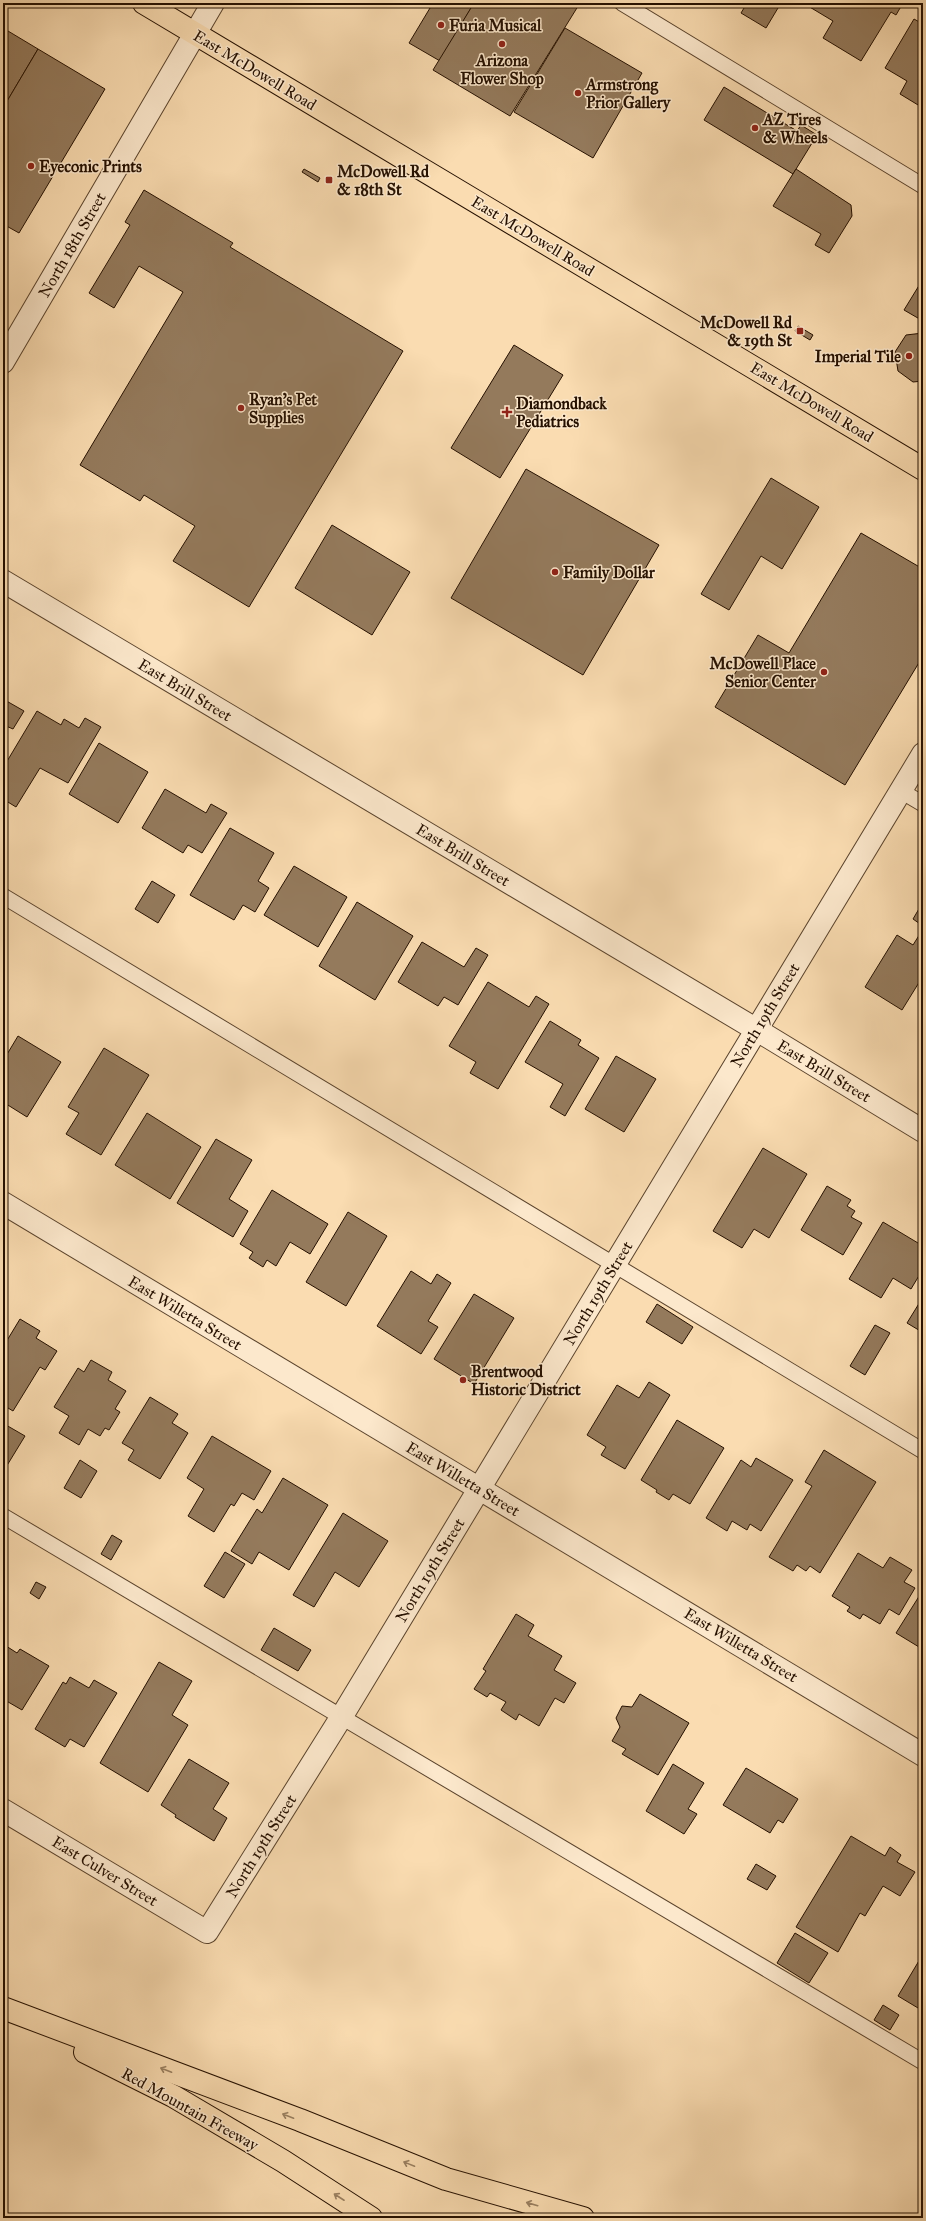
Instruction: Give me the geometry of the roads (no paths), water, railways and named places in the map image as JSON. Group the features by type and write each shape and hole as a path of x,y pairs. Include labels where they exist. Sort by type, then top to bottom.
{"main road":[{"name":"East McDowell Road","path":"144,3 923,469"},
{"path":"3,2008 300,2120 446,2179 583,2218"},
{"name":"Red Mountain Freeway","path":"3,2011 173,2096 283,2161 371,2218"}],"street":[{"name":"North 18th Street","path":"3,362 213,3"},
{"name":"East Brill Street","path":"3,581 757,1030 923,1131"},
{"name":"North 19th Street","path":"207,1932 342,1716 923,754"},
{"name":"East Willetta Street","path":"3,1203 923,1755"},
{"name":"East Culver Street","path":"3,1810 207,1932"}],"lane":[{"path":"622,3 923,186"},
{"path":"901,791 923,804"},
{"path":"3,896 923,1451"},
{"path":"3,1516 923,2062"}],"place":[{"name":"Furia Musical","path":"441,25"},
{"name":"Arizona Flower Shop","path":"502,44"},
{"name":"Armstrong Prior Gallery","path":"578,93"},
{"name":"AZ Tires & Wheels","path":"755,128"},
{"name":"Eyeconic Prints","path":"31,166"},
{"name":"McDowell Rd & 18th St","path":"329,180"},
{"name":"McDowell Rd & 19th St","path":"800,331"},
{"name":"Imperial Tile","path":"909,356"},
{"name":"Ryan's Pet Supplies","path":"241,408"},
{"name":"Diamondback Pediatrics","path":"507,412"},
{"name":"Family Dollar","path":"555,572"},
{"name":"McDowell Place Senior Center","path":"824,672"},
{"name":"Brentwood Historic District","path":"463,1380"}]}
